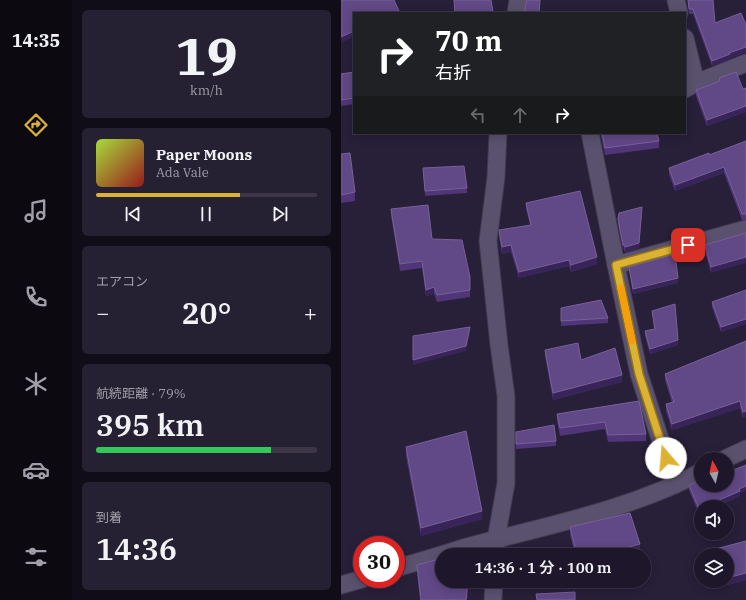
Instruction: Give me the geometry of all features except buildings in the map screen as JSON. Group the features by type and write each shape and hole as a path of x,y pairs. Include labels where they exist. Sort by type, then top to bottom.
{"street":[{"path":"516,12 518,0"},
{"path":"676,0 679,12"},
{"path":"686,48 690,86 746,63"},
{"path":"498,134 496,178 488,241 506,396 506,482 495,548 675,486 694,476"},
{"path":"590,134 639,374 675,486"},
{"path":"616,265 746,229"},
{"path":"734,455 746,449"},
{"path":"405,565 435,557"},
{"path":"341,585 353,582"},
{"path":"493,600 494,588"}],"slow traffic":[{"path":"621,288 632,341"}],"route":[{"path":"666,458 639,374 616,265 688,245"}]}
